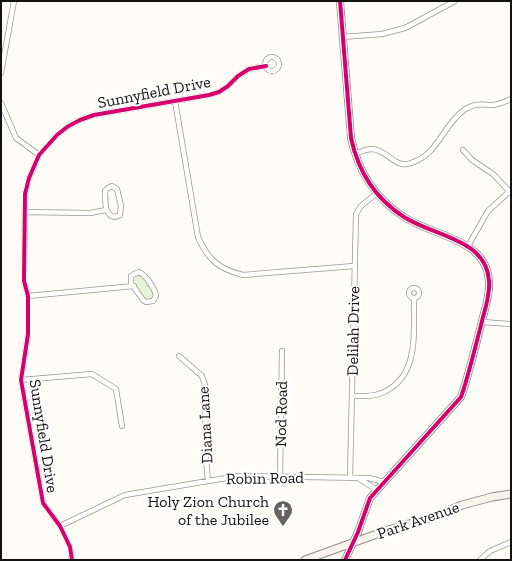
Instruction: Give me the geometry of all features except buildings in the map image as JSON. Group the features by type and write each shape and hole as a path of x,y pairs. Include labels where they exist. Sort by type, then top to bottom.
{"main road":[{"name":"Park Avenue","path":"305,560 388,530 433,517 462,505 492,497 511,494"}],"street":[{"path":"1,73 14,1"},
{"path":"340,1 350,128 355,154 362,170 377,193 391,207 409,220 468,246 486,266 489,277 489,292 461,397 370,498 358,532 345,560"},
{"path":"342,37 382,34 405,28 455,1"},
{"name":"Sunnyfield Drive","path":"72,560 70,548 60,526 43,503 21,380 28,334 28,296 24,281 25,194 29,178 39,155 57,135 67,127 80,120 94,115 209,95 219,92 249,69 266,66"},
{"path":"355,154 374,149 382,152 398,163 412,163 423,158 429,153 452,122 464,110 476,104 497,104 511,99"},
{"path":"175,101 198,238 208,256 218,265 229,271 243,274 354,266"},
{"path":"1,103 16,138 39,155"},
{"path":"463,150 472,160 493,174 510,191 488,210 468,246"},
{"path":"115,187 118,192 121,212 118,217 112,217 106,210 105,191 108,188 115,187"},
{"name":"Delilah Drive","path":"350,478 356,214 362,206 377,193"},
{"path":"25,212 90,213 106,210"},
{"path":"136,273 142,273 155,291 155,299 150,302 146,302 134,286 131,276 136,273"},
{"path":"28,296 134,286"},
{"path":"352,396 369,396 380,394 396,384 407,371 412,358 414,298"},
{"path":"482,322 511,324"},
{"name":"Nod Road","path":"280,477 282,351"},
{"name":"Diana Lane","path":"179,356 202,376 205,385 206,459 208,481"},
{"path":"21,380 92,374 116,389 122,426"},
{"name":"Robin Road","path":"60,526 125,495 239,476 369,478 384,482"},
{"path":"358,478 377,490"},
{"path":"480,560 490,551 511,542"}],"green space":[{"path":"139,274 154,293 151,300 147,300 137,290 133,277"}],"cycle path":[{"path":"340,1 351,138 363,173 385,202 404,217 457,240 469,247 479,256 486,267 489,281 486,304 472,362 461,397 370,498 358,532 345,560"},
{"path":"72,560 70,547 60,526 43,503 21,380 28,334 28,296 24,281 25,194 29,178 39,155 57,135 67,127 80,120 94,115 209,95 219,92 249,69 266,66"}],"place":[{"name":"Holy Zion Church of the Jubilee","path":"283,527"}]}
